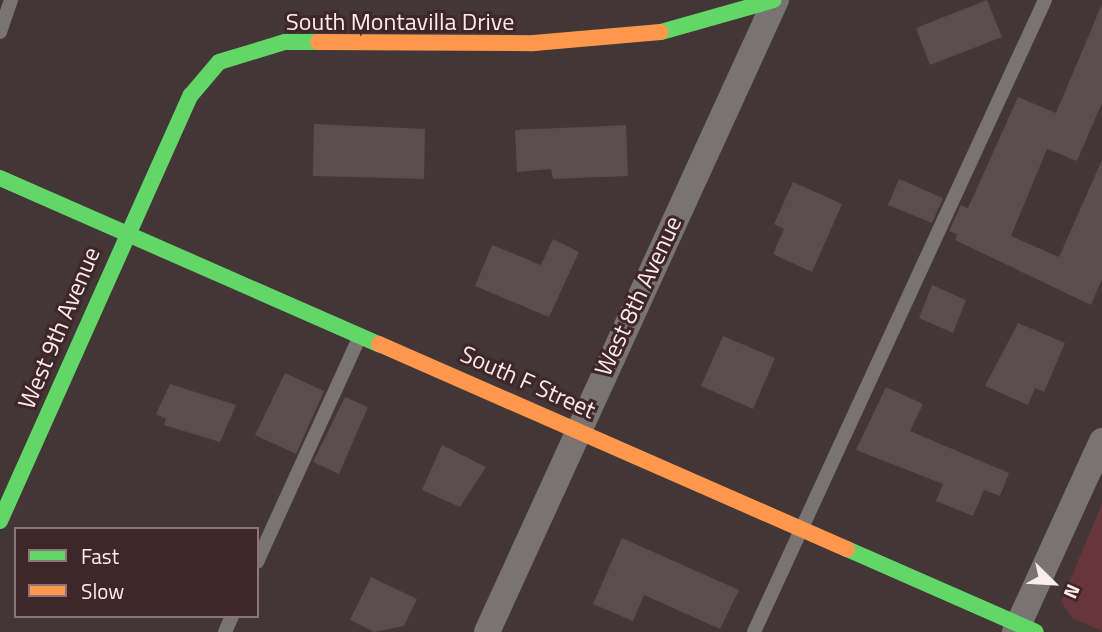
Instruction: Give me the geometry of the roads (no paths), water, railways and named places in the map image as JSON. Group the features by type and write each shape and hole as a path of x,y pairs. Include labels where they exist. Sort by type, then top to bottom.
{"street":[{"name":"South Montavilla Drive","path":"125,231 191,95 219,62 285,42 534,43 662,32 775,0"},
{"name":"West 8th Avenue","path":"487,632 577,428 775,0"},
{"name":"South F Street","path":"0,178 801,525 1023,629"},
{"name":"West 9th Avenue","path":"0,521 125,231"},
{"path":"1023,629 1102,441"}],"lane":[{"path":"0,32 11,0"},
{"path":"754,632 1045,0"},
{"path":"259,558 361,334"}]}
